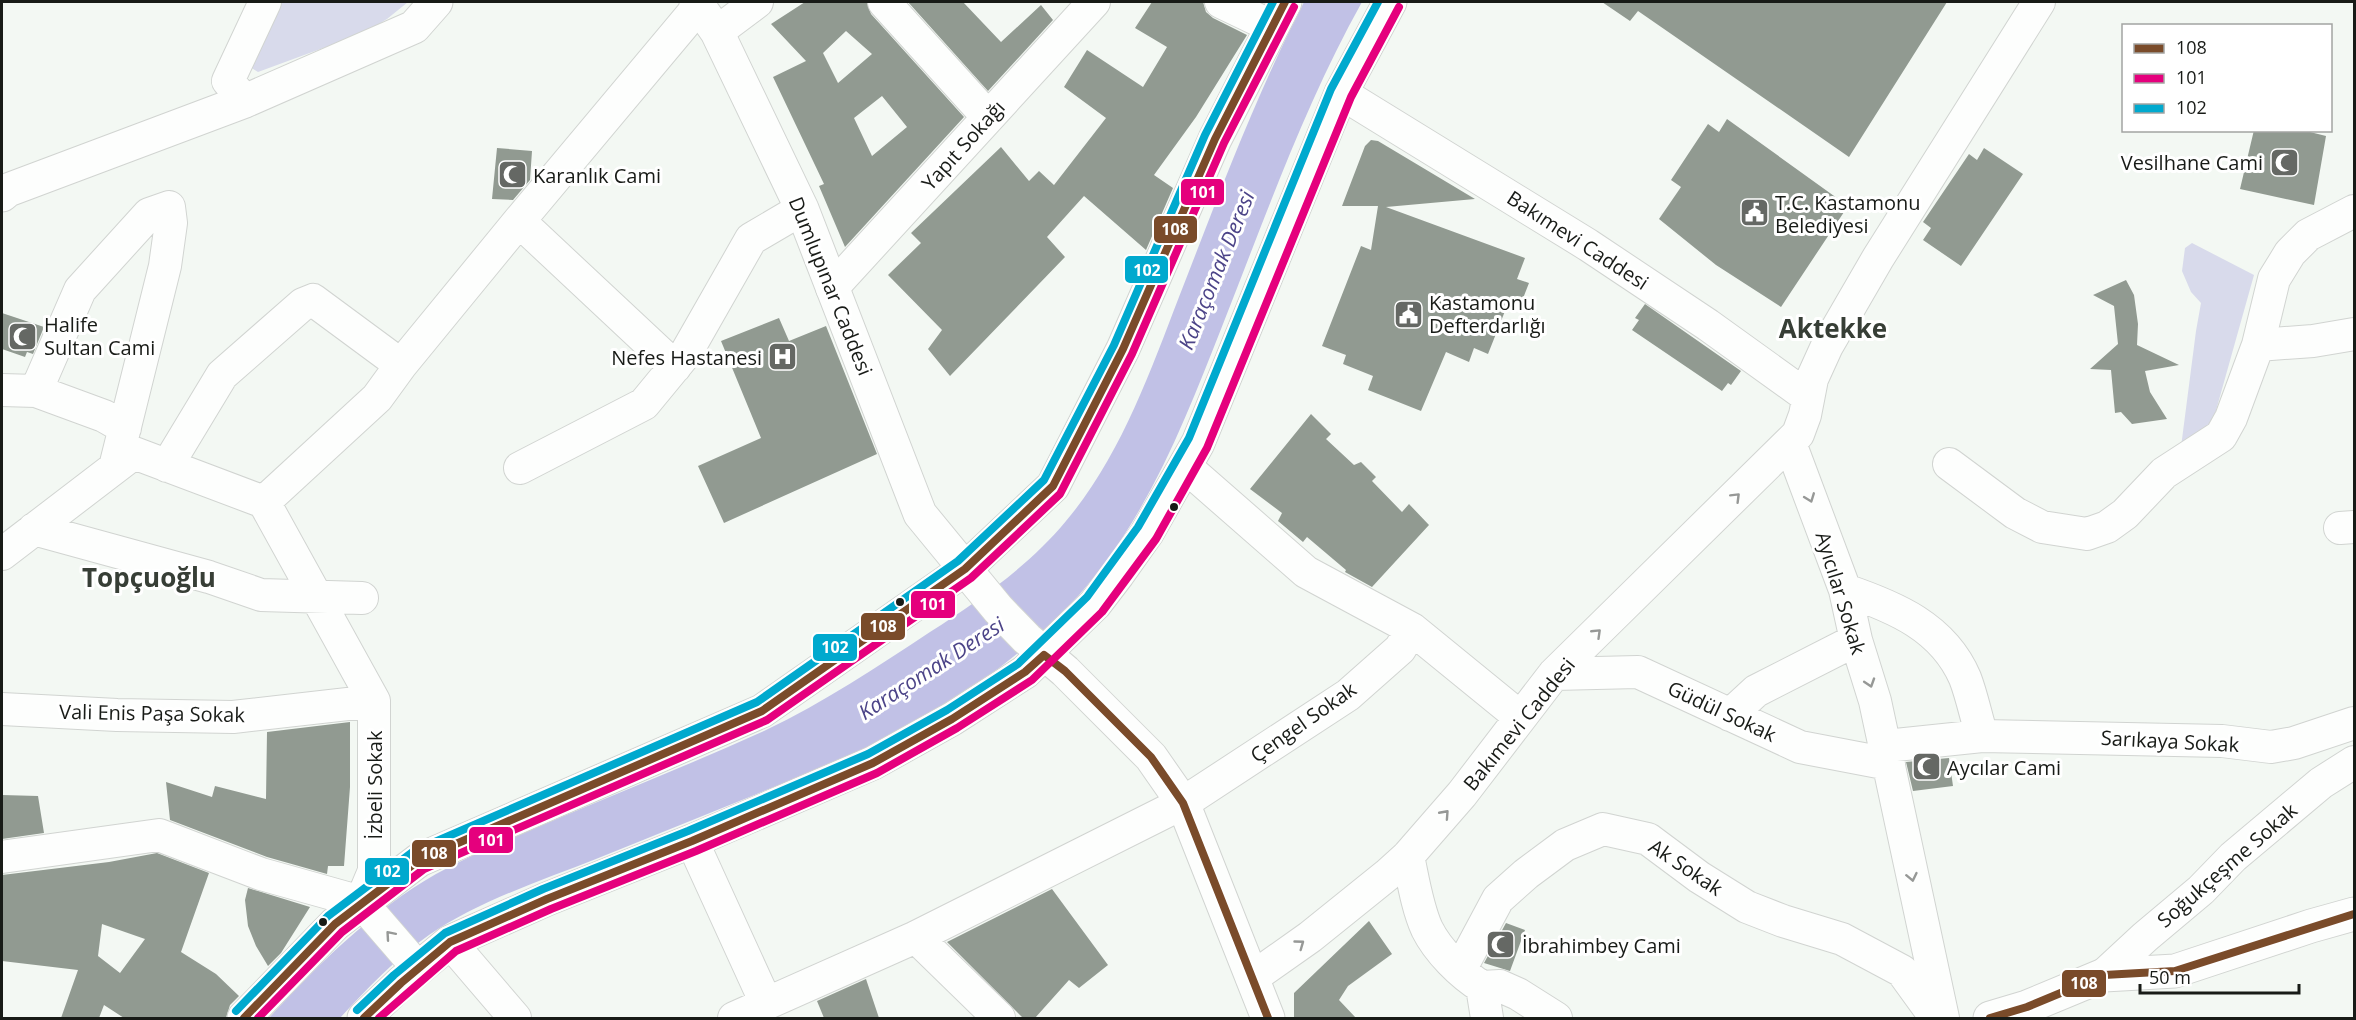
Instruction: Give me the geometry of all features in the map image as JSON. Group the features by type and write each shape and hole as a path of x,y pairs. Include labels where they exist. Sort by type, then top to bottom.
{"main road":[{"path":"2,195 8,190 245,101 414,27 436,2"},
{"path":"364,1018 450,942 873,763 952,719 1025,672 1044,655 1095,604 1118,574 1147,533 1171,487 1186,467 1198,443 1345,86 1390,2"},
{"name":"Dumlupınar Caddesi","path":"704,13 802,209 920,514 998,609 1152,757 1183,803 1268,1018"},
{"path":"244,1018 335,924 419,860 762,711 964,569 1053,486 1123,349 1215,139 1278,14"},
{"path":"1990,1018 2026,1007 2104,975 2175,971 2311,926 2355,914"}],"street":[{"path":"245,101 228,81 265,2"},
{"path":"264,502 377,398 401,364 519,221 704,13 757,2"},
{"path":"884,2 987,117"},
{"name":"Yapıt Sokağı","path":"832,288 1094,2"},
{"path":"1221,2 1278,14"},
{"name":"Bakımevi Caddesi","path":"1252,978 1310,937 1387,875 1462,794 1554,674 1798,434 1805,415 1810,388 1827,345 1878,258 2039,2"},
{"path":"1345,86 1692,296 1810,388"},
{"path":"36,391 80,290 149,214 169,207 171,223 165,266 115,467"},
{"path":"520,468 644,404 686,352 751,239 802,209"},
{"path":"1949,464 2015,513 2042,527 2087,534 2107,527 2125,514 2164,473 2221,436 2231,418 2258,345 2274,279 2290,253 2308,235 2355,211"},
{"path":"519,221 675,367"},
{"path":"167,466 222,375 303,304 314,300 401,364"},
{"path":"2258,345 2313,341 2355,334"},
{"path":"2,390 36,391 104,416 125,428"},
{"name":"Ayıcılar Sokak","path":"1790,443 1845,590 1856,640 1875,700 1943,1018"},
{"path":"2,554 134,453 264,502 374,701"},
{"path":"1186,467 1306,572 1412,629 1520,717"},
{"path":"34,530 209,577 261,595 362,598"},
{"path":"1845,590 1894,608 1943,642 1964,678 1982,736 1888,755"},
{"name":"Çengel Sokak","path":"734,1018 782,1005 1183,803 1348,695 1400,649 1412,629"},
{"path":"1730,715 1756,691 1856,640"},
{"name":"Güdül Sokak","path":"1554,674 1638,672 1800,747 1888,755"},
{"name":"İzbeli Sokak","path":"361,902 374,871 374,701"},
{"name":"Vali Enis Paşa Sokak","path":"2,709 117,715 233,717 374,701"},
{"name":"Sarıkaya Sokak","path":"1982,736 2222,741 2271,747 2294,743 2355,723"},
{"name":"Soğukçeşme Sokak","path":"2104,975 2277,820 2321,783 2355,762"},
{"name":"Ak Sokak","path":"1471,978 1498,899 1526,874 1565,845 1603,829 1648,839 1699,878 1747,907 1842,939 1902,970 1936,1018"},
{"path":"2,857 159,835 261,874 361,902 418,968"},
{"path":"692,841 782,1005"},
{"path":"1407,855 1427,929 1442,950 1471,978 1487,1018"},
{"path":"916,937 999,1018"},
{"path":"450,942 515,1018"},
{"path":"1471,978 1518,993 1556,1018"}],"shaded area":[{"path":"281,2 408,2 387,19 364,33 258,72 250,67"},
{"path":"2192,243 2254,275 2208,439 2181,447 2201,303 2191,292 2182,271 2185,248"}],"water":[{"name":"Karaçomak Deresi","path":"1304,2 1362,2 1304,120 1191,404 1155,482 1134,520 1110,555 1084,589 1054,621 984,679 932,713 879,743 827,767 510,892 448,923 393,964 340,1018 269,1018 306,978 368,921 436,874 495,845 766,730 808,708 948,620 1002,582 1036,553 1066,521 1085,496 1118,443 1156,356 1269,74"}],"building":[{"path":"805,2 867,2 871,14 964,117 845,247 819,186 824,184 773,77 806,61 771,24","holes":["846,31 872,54 838,83 823,53","882,96 907,127 872,156 854,118"]},
{"path":"908,2 963,2 1001,42 1041,5 1053,20 988,91"},
{"path":"1152,2 1203,2 1206,12 1213,18 1247,35 1196,117 1154,175 1173,188 1146,250 1084,196 1047,237 1065,257 950,376 928,349 942,330 888,275 921,243 911,233 1001,147 1029,181 1039,171 1054,185 1106,118 1064,87 1087,50 1143,87 1167,47 1135,28"},
{"path":"1602,2 1947,2 1849,157 1638,11 1630,21"},
{"name":"T.C. Kastamonu Belediyesi","path":"1727,119 1848,206 1781,307 1716,265 1659,219 1681,187 1671,180 1708,124 1719,132"},
{"name":"Vesilhane Cami","path":"2254,132 2310,132 2326,136 2314,205 2240,189"},
{"name":"Kastamonu Defterdarlığı","path":"1371,140 1378,141 1475,199 1386,207 1525,258 1517,279 1529,283 1518,311 1507,306 1488,354 1474,348 1469,362 1446,352 1421,411 1368,390 1373,376 1343,364 1346,355 1322,346 1361,246 1371,250 1378,206 1342,206 1365,146"},
{"name":"Karanlık Cami","path":"497,148 532,151 530,180 513,200 492,199"},
{"path":"1984,148 2023,174 1961,266 1923,240 1931,228 1923,222 1969,154 1977,160"},
{"path":"2126,280 2134,295 2138,324 2137,345 2179,365 2145,371 2150,392 2167,419 2132,424 2121,412 2115,413 2111,370 2090,369 2118,344 2114,306 2093,295"},
{"path":"1645,304 1741,371 1731,385 1728,383 1722,391 1632,330 1639,320 1635,318"},
{"name":"Halife Sultan Cami","path":"2,313 44,327 33,354 27,352 25,357 2,349"},
{"path":"779,318 789,341 826,326 877,454 724,523 698,466 761,438 721,341"},
{"path":"1311,414 1331,434 1326,439 1354,465 1361,462 1376,477 1372,481 1402,512 1409,504 1429,525 1372,587 1345,572 1346,570 1307,537 1303,542 1278,521 1282,513 1250,489"},
{"path":"350,722 350,787 344,866 328,866 327,874 267,857 170,820 166,782 212,797 215,786 266,799 267,732"},
{"path":"1949,758 1953,786 1913,791 1906,762"},
{"path":"2,795 38,796 44,833 2,839"},
{"path":"157,853 209,873 181,952 216,974 239,996 230,1005 226,1018 124,1018 104,1005 99,1018 61,1018 78,970 2,961 2,875 109,862","holes":["102,924 145,939 120,973 98,956"]},
{"path":"248,888 310,907 281,953 268,966 248,926 245,900"},
{"path":"1052,889 1108,965 1079,988 1069,980 1035,1018 1023,1018 947,942"},
{"path":"1369,921 1392,954 1348,986 1339,1000 1356,1018 1294,1018 1294,993"},
{"name":"İbrahimbey Cami","path":"1506,923 1525,930 1510,971 1484,963"},
{"path":"866,979 879,1018 824,1018 817,1001"}],"transit line":[{"name":"102","path":"236,1011 328,916 414,851 757,702 958,561 1044,480 1114,345 1205,135 1273,2"},
{"name":"108","path":"244,1018 335,924 419,860 762,711 965,569 1053,486 1123,349 1215,139 1285,2"},
{"name":"102","path":"357,1010 394,975 445,933 543,889 688,831 868,754 947,710 1018,664 1087,597 1138,527 1189,438 1331,89 1378,2"},
{"name":"101","path":"258,1018 342,932 424,869 767,720 971,578 1060,494 1132,354 1224,143 1294,7"},
{"name":"101","path":"379,1018 456,951 877,773 957,728 1032,680 1102,612 1156,539 1207,448 1351,97 1399,7"},
{"name":"108","path":"364,1018 450,942 873,763 952,719 1025,672 1044,655 1065,671 1151,757 1183,803 1268,1018"},
{"name":"108","path":"1990,1018 2027,1007 2104,975 2175,971 2354,914"}],"place":[{"name":"Vesilhane Cami","path":"2284,162"},
{"name":"Karanlık Cami","path":"512,175"},
{"name":"T.C. Kastamonu Belediyesi","path":"1754,213"},
{"name":"Kastamonu Defterdarlığı","path":"1408,314"},
{"name":"Halife Sultan Cami","path":"23,336"},
{"name":"Nefes Hastanesi","path":"783,357"},
{"name":"Aycılar Cami","path":"1926,767"},
{"name":"İbrahimbey Cami","path":"1501,945"}],"district":[{"name":"Aktekke","path":"1833,328"},
{"name":"Topçuoğlu","path":"149,577"}]}
